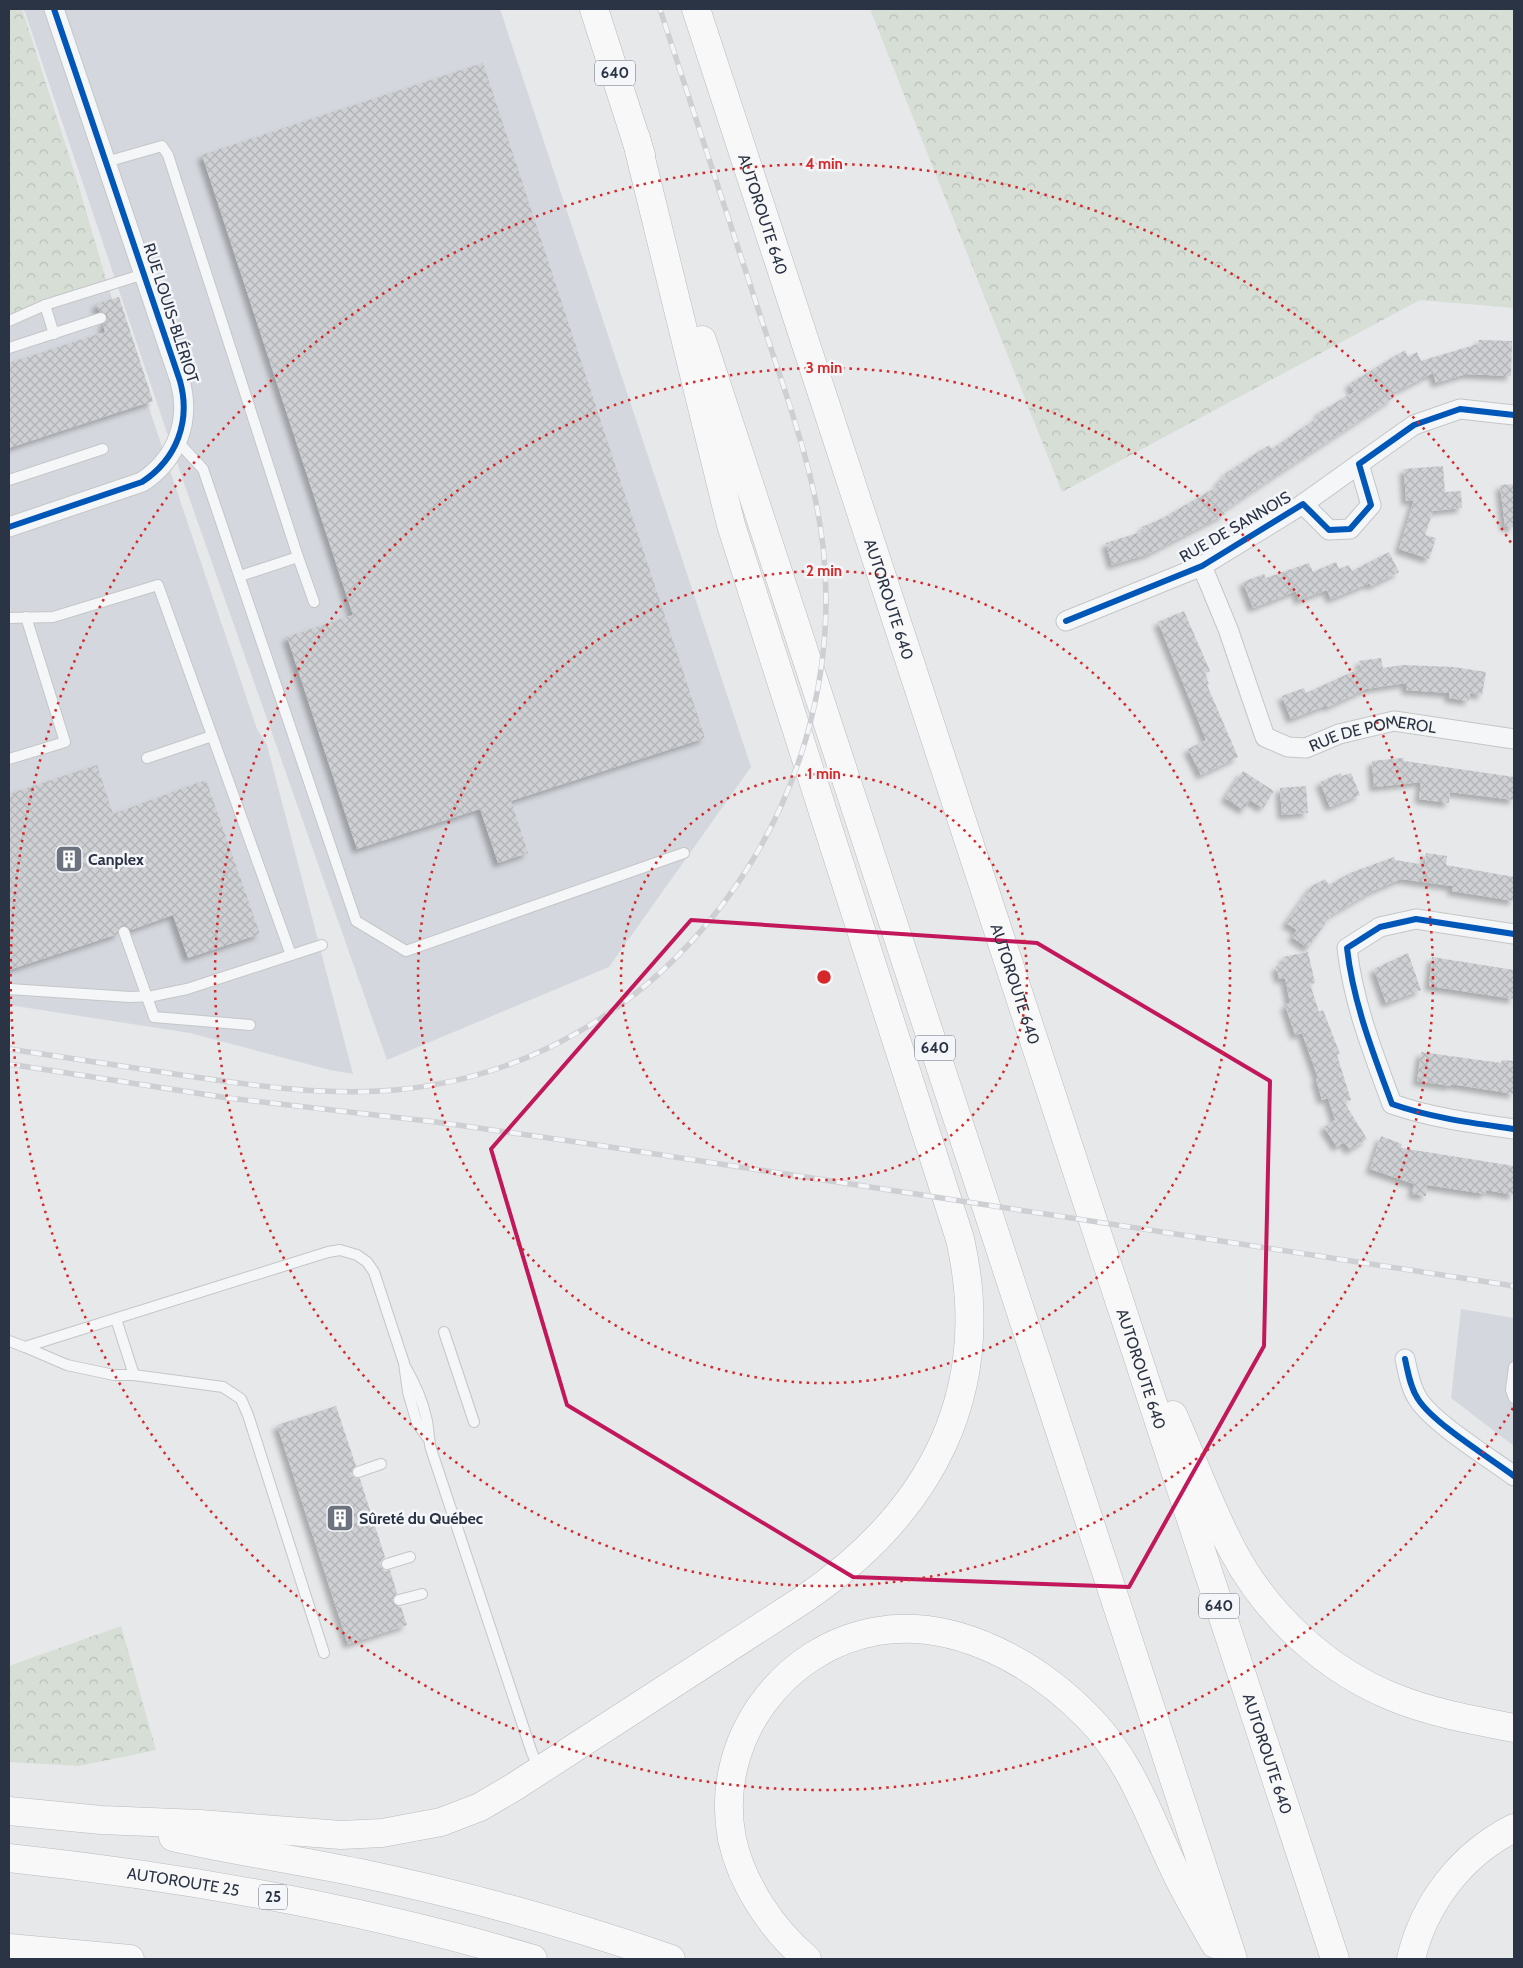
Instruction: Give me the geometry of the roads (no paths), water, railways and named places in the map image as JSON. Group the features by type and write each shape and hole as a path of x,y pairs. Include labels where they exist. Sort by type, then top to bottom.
{"highway":[{"name":"640","path":"594,9 1233,1959"},
{"name":"AUTOROUTE 640","path":"696,9 1103,1254 1336,1959"},
{"path":"9,1811 101,1820 200,1824 325,1834 382,1833 420,1827 462,1815 494,1799 541,1771 837,1576 870,1547 896,1519 914,1496 944,1442 960,1394 970,1332 968,1277 952,1208 770,653 730,525 636,138"},
{"path":"1103,1254 1232,1550 1251,1581 1272,1608 1326,1659 1376,1690 1429,1710 1514,1728"},
{"path":"807,1959 762,1908 746,1878 736,1852 730,1827 729,1796 738,1748 753,1718 769,1695 779,1682 803,1661 847,1639 878,1631 904,1629 948,1634 999,1652 1046,1681 1089,1718 1115,1750 1140,1790 1178,1879 1223,1959"},
{"path":"101,1820 196,1842 301,1861 423,1887 542,1919 671,1959"},
{"path":"1411,1959 1423,1923 1445,1886 1477,1852 1514,1828"},
{"name":"AUTOROUTE 25","path":"9,1858 138,1874 300,1902 381,1920 533,1959"},
{"path":"9,1948 130,1959"}],"street":[{"name":"RUE LOUIS-BLÉRIOT","path":"9,527 134,486 150,477 163,465 178,442 184,416 182,389 54,9"},
{"name":"RUE DE SANNOIS","path":"1066,621 1202,566 1303,504 1414,425 1460,409 1514,415"},
{"name":"RUE DE SANNOIS","path":"1303,504 1329,530 1350,529 1371,505 1359,464"},
{"name":"RUE DE POMEROL","path":"1202,566 1228,628 1265,737 1288,747 1306,748 1339,734 1394,721 1514,739"},
{"path":"1514,934 1416,919 1380,927 1348,948 1351,982 1371,1049 1392,1104 1418,1113 1441,1118 1514,1129"},
{"path":"1405,1359 1414,1392 1423,1405 1445,1425 1513,1474"}],"lane":[{"path":"106,162 162,146 168,155 314,602"},
{"path":"9,321 45,305 144,274"},
{"path":"45,305 54,334"},
{"path":"9,348 101,318"},
{"path":"178,442 203,469 356,921 406,951 684,853"},
{"path":"9,480 103,449"},
{"path":"240,576 298,557"},
{"path":"9,618 53,617 158,585 291,955"},
{"path":"9,759 65,742 26,617"},
{"path":"147,758 212,736"},
{"path":"124,932 154,1017 250,1025"},
{"path":"9,989 147,997 182,990 322,945"},
{"path":"25,1347 328,1252 346,1251 362,1258 374,1272 404,1363 408,1392 416,1423 427,1437 532,1753 541,1771"},
{"path":"116,1319 134,1374"},
{"path":"444,1332 474,1422"},
{"path":"9,1341 67,1366 114,1375 134,1374 212,1384 230,1390 240,1399 248,1415 324,1653"},
{"path":"1514,1367 1511,1390 1514,1398"},
{"path":"358,1472 382,1464"},
{"path":"387,1564 410,1557"},
{"path":"399,1600 422,1594"}],"railway":[{"path":"9,1049 188,1076 317,1091 369,1092 395,1090 492,1070 579,1032 656,976 720,907 771,827 806,738 824,644 823,546 813,489 798,432 660,9"},
{"path":"9,1064 228,1098 436,1122 584,1143 1514,1286"}],"place":[{"name":"Canplex","path":"69,859"},
{"name":"Sûreté du Québec","path":"340,1518"}]}
